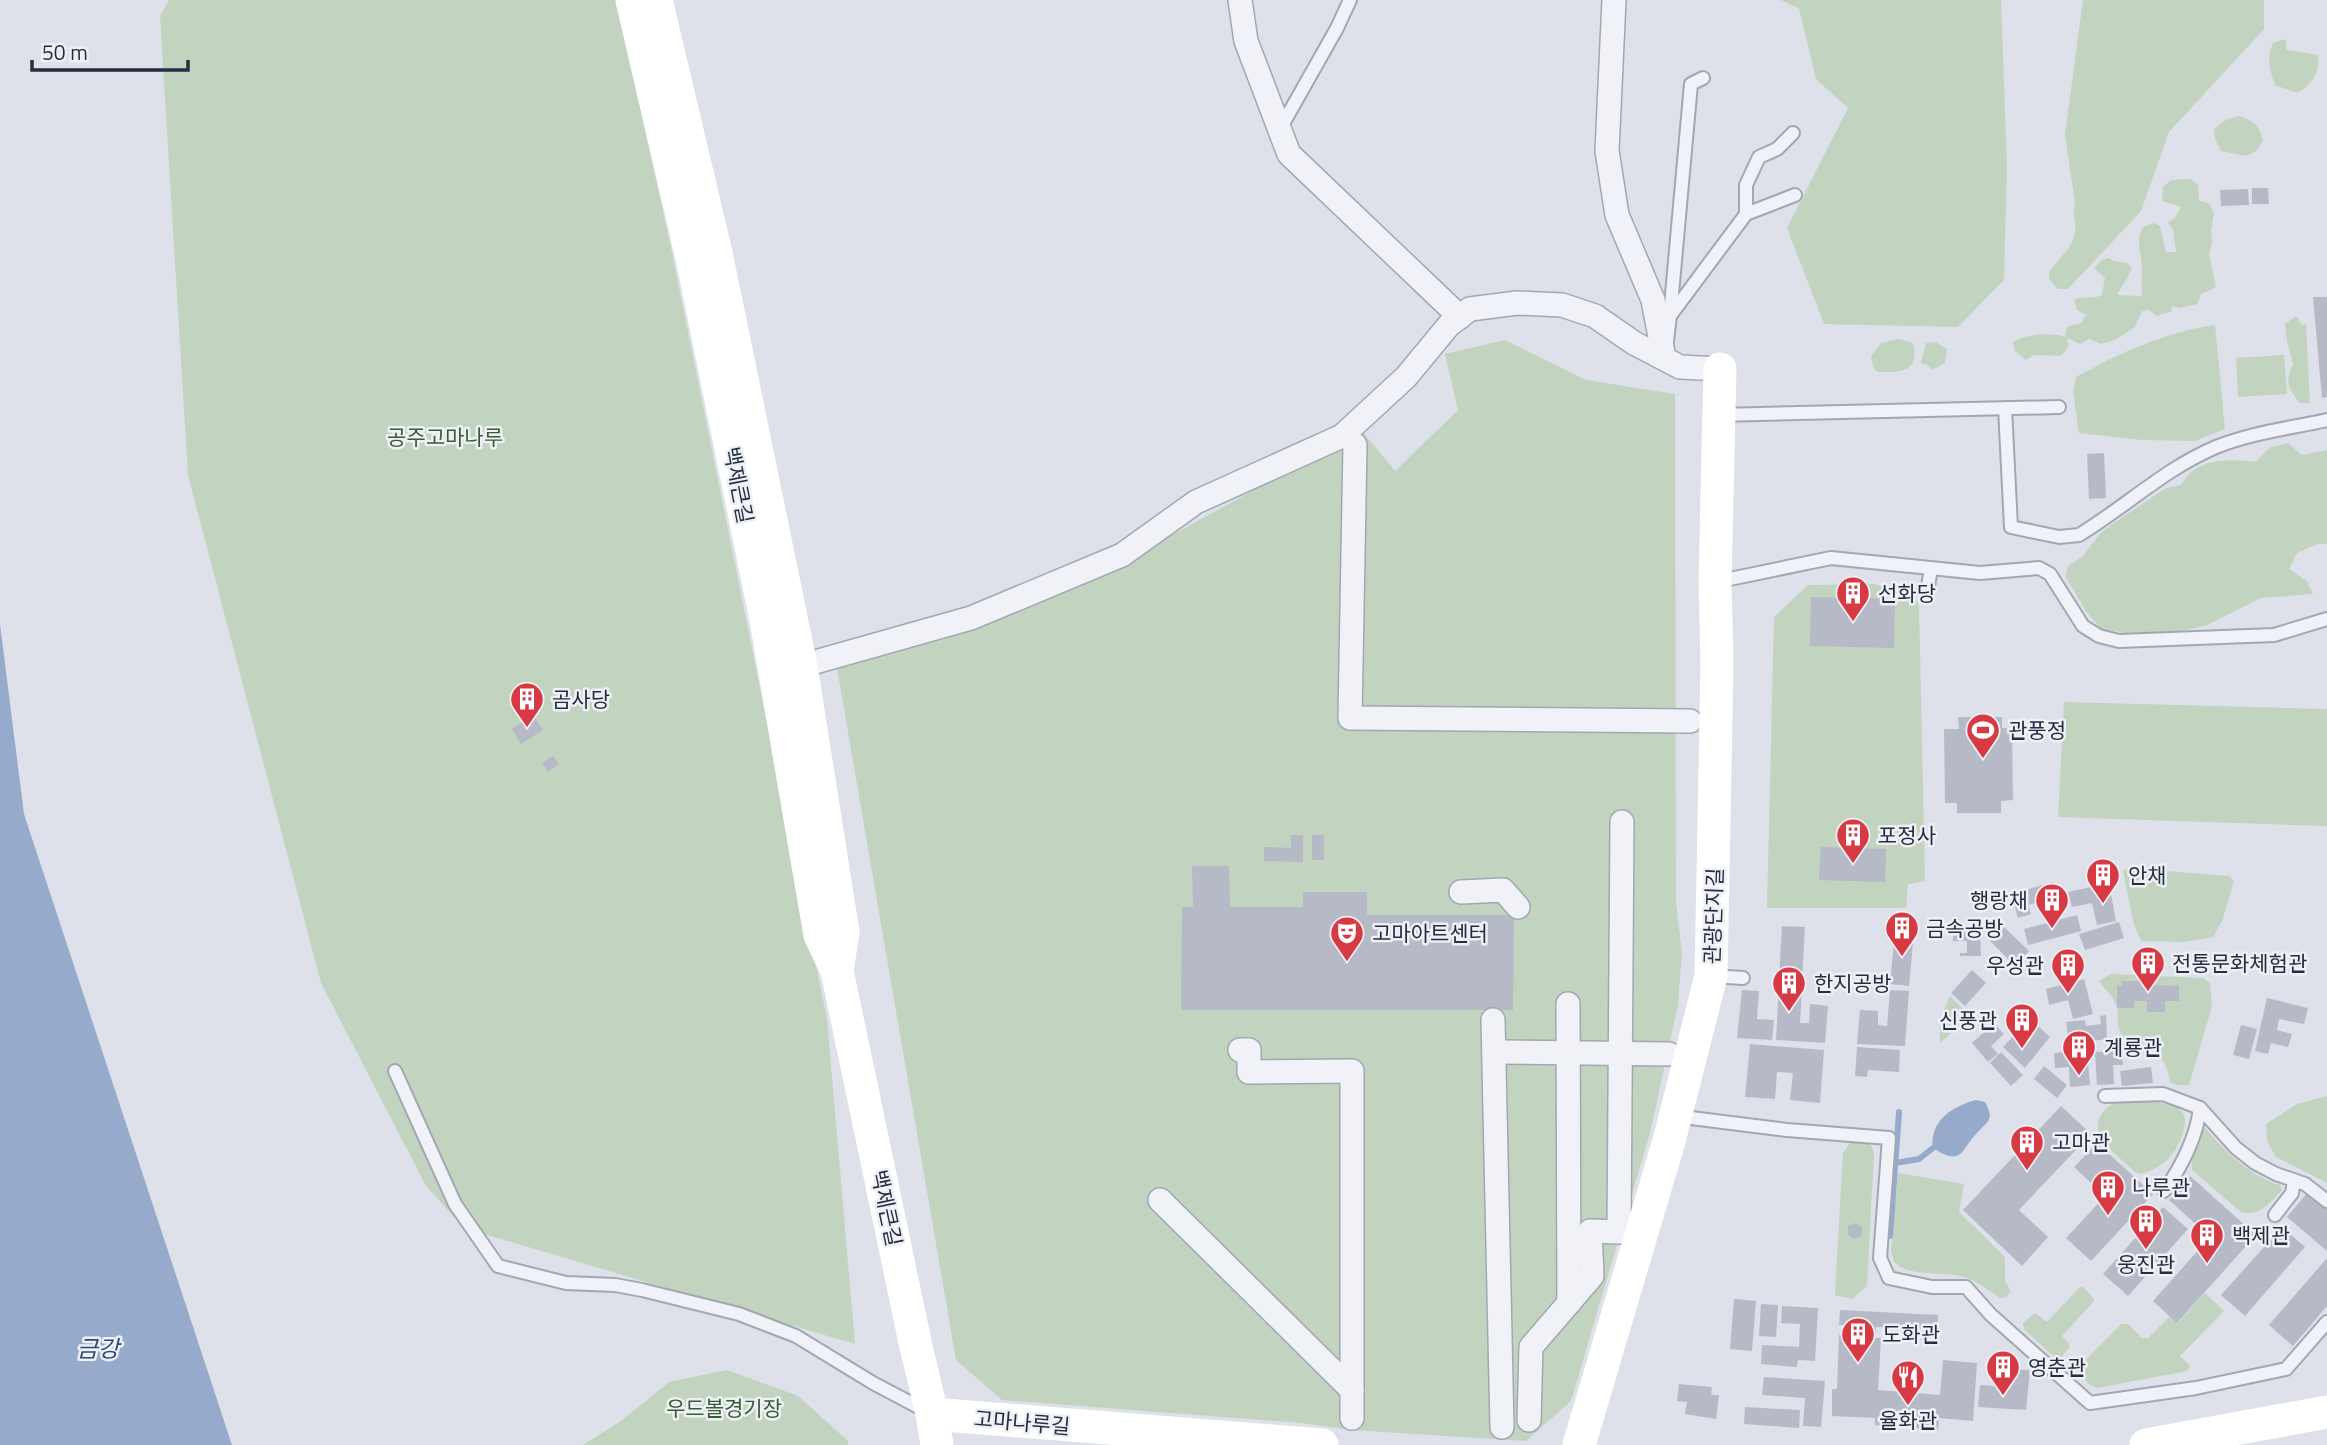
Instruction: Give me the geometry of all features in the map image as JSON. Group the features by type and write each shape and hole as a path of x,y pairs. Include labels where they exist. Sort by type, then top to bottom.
{"main road":[{"name":"백제큰길","path":"632,0 692,258 764,607 820,936 837,971 934,1430"},
{"name":"백제큰길","path":"656,0 716,253 801,666 843,932 837,971"},
{"name":"관광단지길","path":"1580,1445 1675,1116 1727,977 1715,582 1720,369"},
{"path":"2147,1445 2327,1412"},
{"name":"고마나루길","path":"934,1430 1322,1445"}],"street":[{"path":"1240,0 1246,41 1289,154 1460,317"},
{"path":"1614,0 1607,152 1617,215 1653,300 1664,358"},
{"path":"801,666 971,618 1122,555 1196,502 1342,436 1406,377 1449,325 1470,309 1517,303 1562,305 1595,316 1634,343 1680,367 1720,369"},
{"path":"1355,446 1350,718 1690,721"},
{"path":"1529,1420 1531,1347 1592,1276 1590,1231 1619,1231 1622,821"},
{"path":"1461,892 1503,890 1518,907"},
{"path":"1569,1003 1569,1303"},
{"path":"1493,1020 1502,1427"},
{"path":"1240,1050 1249,1050 1249,1072 1352,1071 1352,1418"},
{"path":"1494,1052 1669,1054"},
{"path":"1160,1200 1352,1390"}],"lane":[{"path":"1280,129 1350,0"},
{"path":"1664,358 1691,84 1703,78"},
{"path":"1746,214 1746,186 1759,157 1777,149 1793,133"},
{"path":"1670,316 1746,214 1795,195"},
{"path":"1718,415 2060,407"},
{"path":"2005,408 2011,527 2059,537 2079,535 2185,463 2217,447 2253,436 2327,420"},
{"path":"1715,582 1831,558 1980,573 2039,568 2050,574 2083,626 2099,636 2119,641 2274,635 2327,619"},
{"path":"1928,586 1931,569"},
{"path":"395,1071 455,1204 498,1266 566,1283 615,1285 642,1290 739,1314 796,1336 873,1383 934,1430"},
{"path":"2105,1096 2163,1094 2200,1108 2235,1148 2255,1163 2305,1184 2327,1201"},
{"path":"2164,1191 2175,1176 2198,1122 2200,1108"},
{"path":"1675,1116 1787,1130 1889,1138 1880,1258 1889,1278 1932,1287 1966,1287 1992,1315 2090,1404 2196,1388 2286,1369 2327,1322"},
{"path":"2275,1215 2292,1194 2294,1181"}],"green space":[{"name":"공주고마나루","path":"169,0 616,0 670,243 827,1019 855,1344 464,1228 426,1186 321,983 188,475 160,16"},
{"path":"1781,0 2001,0 2007,168 2004,280 1958,327 1824,324 1787,228 1848,108 1816,79 1799,9"},
{"path":"2083,0 2264,0 2264,29 2169,132 2141,211 2068,289 2058,289 2049,279 2049,272 2074,238 2075,228 2075,203 2065,135"},
{"path":"2286,39 2286,50 2318,55 2314,77 2297,93 2275,85 2270,69 2269,59 2273,43"},
{"path":"2238,116 2255,124 2263,141 2256,151 2246,156 2221,151 2215,139 2214,129 2226,120"},
{"path":"2191,179 2198,185 2199,200 2210,204 2214,214 2209,253 2216,287 2201,294 2197,304 2180,308 2172,306 2172,311 2157,316 2149,310 2142,311 2135,327 2115,340 2101,344 2089,339 2080,344 2067,338 2069,346 2061,356 2034,355 2026,360 2015,351 2013,342 2018,339 2039,335 2065,337 2067,327 2081,323 2086,315 2077,310 2074,300 2102,295 2105,278 2094,268 2102,260 2109,258 2127,263 2132,269 2117,295 2142,296 2139,242 2143,227 2154,223 2160,226 2166,252 2176,252 2173,230 2168,222 2175,218 2181,207 2162,201 2163,187 2171,180"},
{"path":"2296,316 2302,325 2306,324 2310,403 2299,403 2289,385 2293,364 2285,324"},
{"path":"2215,325 2225,429 2195,441 2142,440 2079,433 2073,392 2076,377 2143,345"},
{"path":"1899,339 1913,343 1914,360 1911,365 1901,371 1877,372 1871,357 1881,343"},
{"path":"1505,340 1586,380 1675,394 1676,903 1682,953 1678,1005 1650,1133 1571,1401 1526,1441 1352,1430 1301,1423 1002,1400 956,1360 837,668 945,639 1117,565 1362,431 1395,471 1458,410 1445,354"},
{"path":"1936,342 1947,349 1945,363 1932,370 1921,363 1926,343"},
{"path":"2284,355 2287,394 2238,397 2236,358"},
{"path":"2288,443 2302,455 2327,450 2327,544 2317,544 2297,553 2289,569 2307,581 2313,594 2261,598 2205,626 2151,637 2101,629 2086,611 2065,576 2069,565 2082,557 2100,534 2166,488 2181,485 2198,467 2222,461 2256,462 2269,448"},
{"path":"1874,584 1912,594 1919,605 1925,881 1908,884 1906,908 1767,908 1774,617 1808,585"},
{"path":"2064,702 2327,709 2327,826 2058,817"},
{"path":"2128,868 2229,876 2234,881 2222,921 2213,937 2184,942 2141,941 2133,921 2123,871"},
{"path":"2111,974 2203,978 2210,983 2212,1006 2189,1085 2170,1082 2164,1062 2155,1052 2122,1035 2116,1004 2099,981"},
{"path":"1950,996 1970,1016 1940,1043 1942,1019"},
{"path":"2327,1096 2327,1183 2276,1157 2267,1141 2266,1124 2297,1104"},
{"path":"2121,1101 2169,1105 2176,1107 2184,1116 2183,1134 2170,1157 2164,1163 2141,1174 2135,1172 2100,1140 2098,1133 2101,1115 2108,1107"},
{"path":"2205,1128 2239,1162 2258,1176 2280,1185 2282,1190 2269,1204 2259,1211 2241,1212 2192,1170 2193,1154"},
{"path":"1852,1140 1866,1141 1874,1154 1867,1286 1852,1299 1835,1295 1843,1153"},
{"path":"1898,1173 1964,1184 1959,1212 2005,1257 2005,1281 2011,1291 2006,1297 2000,1298 1976,1282 1962,1277 1911,1271 1894,1262 1891,1251"},
{"path":"2080,1287 2094,1299 2093,1302 2062,1336 2069,1343 2069,1348 2060,1358 2055,1358 2024,1329 2023,1323 2035,1313 2047,1322"},
{"path":"2205,1293 2224,1311 2180,1356 2190,1366 2187,1371 2097,1388 2089,1384 2081,1374 2082,1364 2121,1324 2128,1324 2142,1338 2148,1338 2170,1316 2178,1323"},
{"name":"우드볼경기장","path":"727,1370 798,1396 848,1441 848,1445 583,1445 621,1421 669,1382"}],"water":[{"name":"금강","path":"0,624 24,814 232,1445 0,1445"},
{"path":"1976,1100 1985,1102 1990,1117 1963,1151 1950,1156 1933,1148 1935,1130 1944,1116 1959,1106"}],"building":[{"path":"2252,188 2268,188 2269,204 2252,204"},
{"path":"2248,189 2249,205 2221,206 2220,190"},
{"path":"2313,297 2327,297 2327,397 2322,398"},
{"path":"2104,453 2106,498 2089,499 2087,454"},
{"name":"선화당","path":"1811,597 1895,599 1894,648 1810,646"},
{"name":"곰사당","path":"533,715 543,730 521,744 512,729"},
{"path":"1958,717 2002,717 2002,728 2012,728 2013,800 2001,801 2001,813 1957,813 1957,803 1945,803 1944,729 1959,729"},
{"path":"553,756 559,764 548,772 542,763"},
{"path":"1291,835 1303,835 1303,862 1264,861 1264,847 1291,848"},
{"path":"1312,835 1324,835 1324,860 1312,860"},
{"name":"포정사","path":"1821,847 1886,849 1885,882 1819,880"},
{"name":"고마아트센터","path":"1192,866 1229,866 1230,907 1303,907 1303,892 1367,892 1367,915 1514,915 1513,1010 1181,1010 1182,907 1193,907"},
{"path":"2053,882 2057,897 2028,905 2031,914 2018,918 2011,894"},
{"name":"안채","path":"2109,883 2116,921 2097,925 2092,903 2072,907 2068,892"},
{"name":"행랑채","path":"2077,915 2081,931 2028,945 2024,929"},
{"path":"2119,922 2124,938 2085,950 2079,934"},
{"path":"1782,926 1805,927 1802,981 1779,979"},
{"path":"2004,927 2029,951 2015,966 1990,941"},
{"path":"1953,928 1980,928 1981,956 1960,956 1960,953 1967,953 1967,941 1953,941"},
{"name":"금속공방","path":"1895,931 1914,932 1909,986 1890,984"},
{"path":"1972,970 1986,983 1965,1006 1951,993"},
{"name":"우성관","path":"2084,979 2093,1014 2073,1019 2068,1000 2049,1005 2046,989"},
{"name":"전통문화체험관","path":"2122,981 2154,981 2154,985 2179,986 2179,1001 2165,1001 2165,1012 2147,1012 2147,1001 2134,1001 2134,1008 2117,1008 2117,986 2122,986"},
{"name":"한지공방","path":"1779,985 1802,986 1800,1023 1809,1023 1810,1004 1828,1006 1825,1043 1776,1040"},
{"path":"1742,990 1759,991 1757,1019 1774,1020 1772,1040 1737,1038"},
{"path":"1890,990 1909,991 1905,1046 1857,1044 1860,1010 1878,1011 1878,1025 1887,1026"},
{"path":"2267,998 2308,1008 2304,1024 2279,1019 2277,1030 2292,1034 2288,1047 2271,1043 2268,1054 2255,1051"},
{"path":"2019,1008 2050,1037 2025,1068 2003,1047 2016,1033 2026,1044 2031,1039 2009,1018"},
{"path":"2106,1015 2107,1039 2069,1044 2066,1022 2085,1020 2086,1026 2101,1024 2100,1016"},
{"path":"1994,1023 2004,1034 1991,1046 1998,1054 1988,1062 1972,1043"},
{"path":"2241,1025 2257,1029 2249,1059 2233,1055"},
{"path":"1750,1044 1824,1050 1820,1103 1790,1100 1793,1073 1777,1072 1775,1099 1745,1097"},
{"path":"1857,1047 1900,1050 1899,1072 1868,1070 1867,1077 1855,1076"},
{"name":"계룡관","path":"2087,1050 2090,1085 2070,1087 2069,1067 2055,1068 2054,1053"},
{"path":"2122,1050 2123,1065 2113,1065 2114,1084 2097,1085 2095,1052"},
{"path":"2001,1052 2023,1075 2011,1086 1990,1063"},
{"path":"2044,1066 2067,1085 2057,1098 2034,1079"},
{"path":"2151,1067 2153,1083 2122,1086 2120,1071"},
{"name":"고마관","path":"2061,1106 2091,1134 2019,1210 2048,1237 2022,1266 1963,1210"},
{"name":"나루관","path":"2097,1143 2153,1194 2091,1261 2066,1238 2105,1196 2074,1167"},
{"name":"백제관","path":"2190,1176 2256,1235 2177,1323 2153,1301 2210,1237 2169,1200"},
{"path":"2308,1192 2327,1208 2327,1251 2287,1217"},
{"name":"웅진관","path":"2163,1207 2188,1229 2128,1296 2103,1274"},
{"path":"1855,1223 1862,1227 1862,1235 1854,1239 1848,1234 1848,1226"},
{"path":"2282,1227 2305,1247 2245,1316 2221,1295"},
{"path":"2327,1258 2327,1306 2293,1346 2269,1325"},
{"path":"1734,1299 1756,1301 1752,1351 1730,1349"},
{"path":"1761,1304 1778,1305 1776,1337 1759,1336"},
{"path":"1782,1306 1818,1308 1815,1361 1798,1360 1797,1367 1761,1364 1762,1345 1799,1347 1800,1324 1781,1323"},
{"path":"1840,1310 1938,1315 1937,1330 1876,1327 1875,1338 1881,1338 1878,1390 1940,1395 1943,1360 1977,1363 1973,1421 1939,1418 1938,1430 1875,1425 1875,1418 1832,1416 1832,1389 1837,1389 1839,1335 1861,1337 1862,1326 1839,1325"},
{"name":"영춘관","path":"2007,1369 2030,1370 2026,1410 1978,1407 1980,1385 2006,1387"},
{"path":"1764,1377 1825,1381 1821,1427 1803,1426 1805,1398 1762,1395"},
{"path":"1679,1384 1712,1387 1711,1395 1719,1395 1716,1419 1685,1414 1687,1402 1677,1401"},
{"path":"1745,1407 1800,1410 1799,1428 1744,1424"}],"waterway":[{"path":"1890,1236 1899,1112"},
{"path":"1895,1163 1919,1159 1933,1148"}],"place":[{"name":"선화당","path":"1853,623"},
{"name":"곰사당","path":"527,729"},
{"name":"관풍정","path":"1983,760"},
{"name":"포정사","path":"1853,865"},
{"name":"안채","path":"2103,905"},
{"name":"행랑채","path":"2052,930"},
{"name":"금속공방","path":"1902,958"},
{"name":"고마아트센터","path":"1347,963"},
{"name":"전통문화체험관","path":"2148,993"},
{"name":"우성관","path":"2068,995"},
{"name":"한지공방","path":"1789,1013"},
{"name":"신풍관","path":"2022,1050"},
{"name":"계룡관","path":"2079,1077"},
{"name":"고마관","path":"2027,1172"},
{"name":"나루관","path":"2108,1217"},
{"name":"웅진관","path":"2146,1251"},
{"name":"백제관","path":"2207,1265"},
{"name":"도화관","path":"1858,1364"},
{"name":"영춘관","path":"2003,1397"},
{"name":"율화관","path":"1908,1407"}]}
